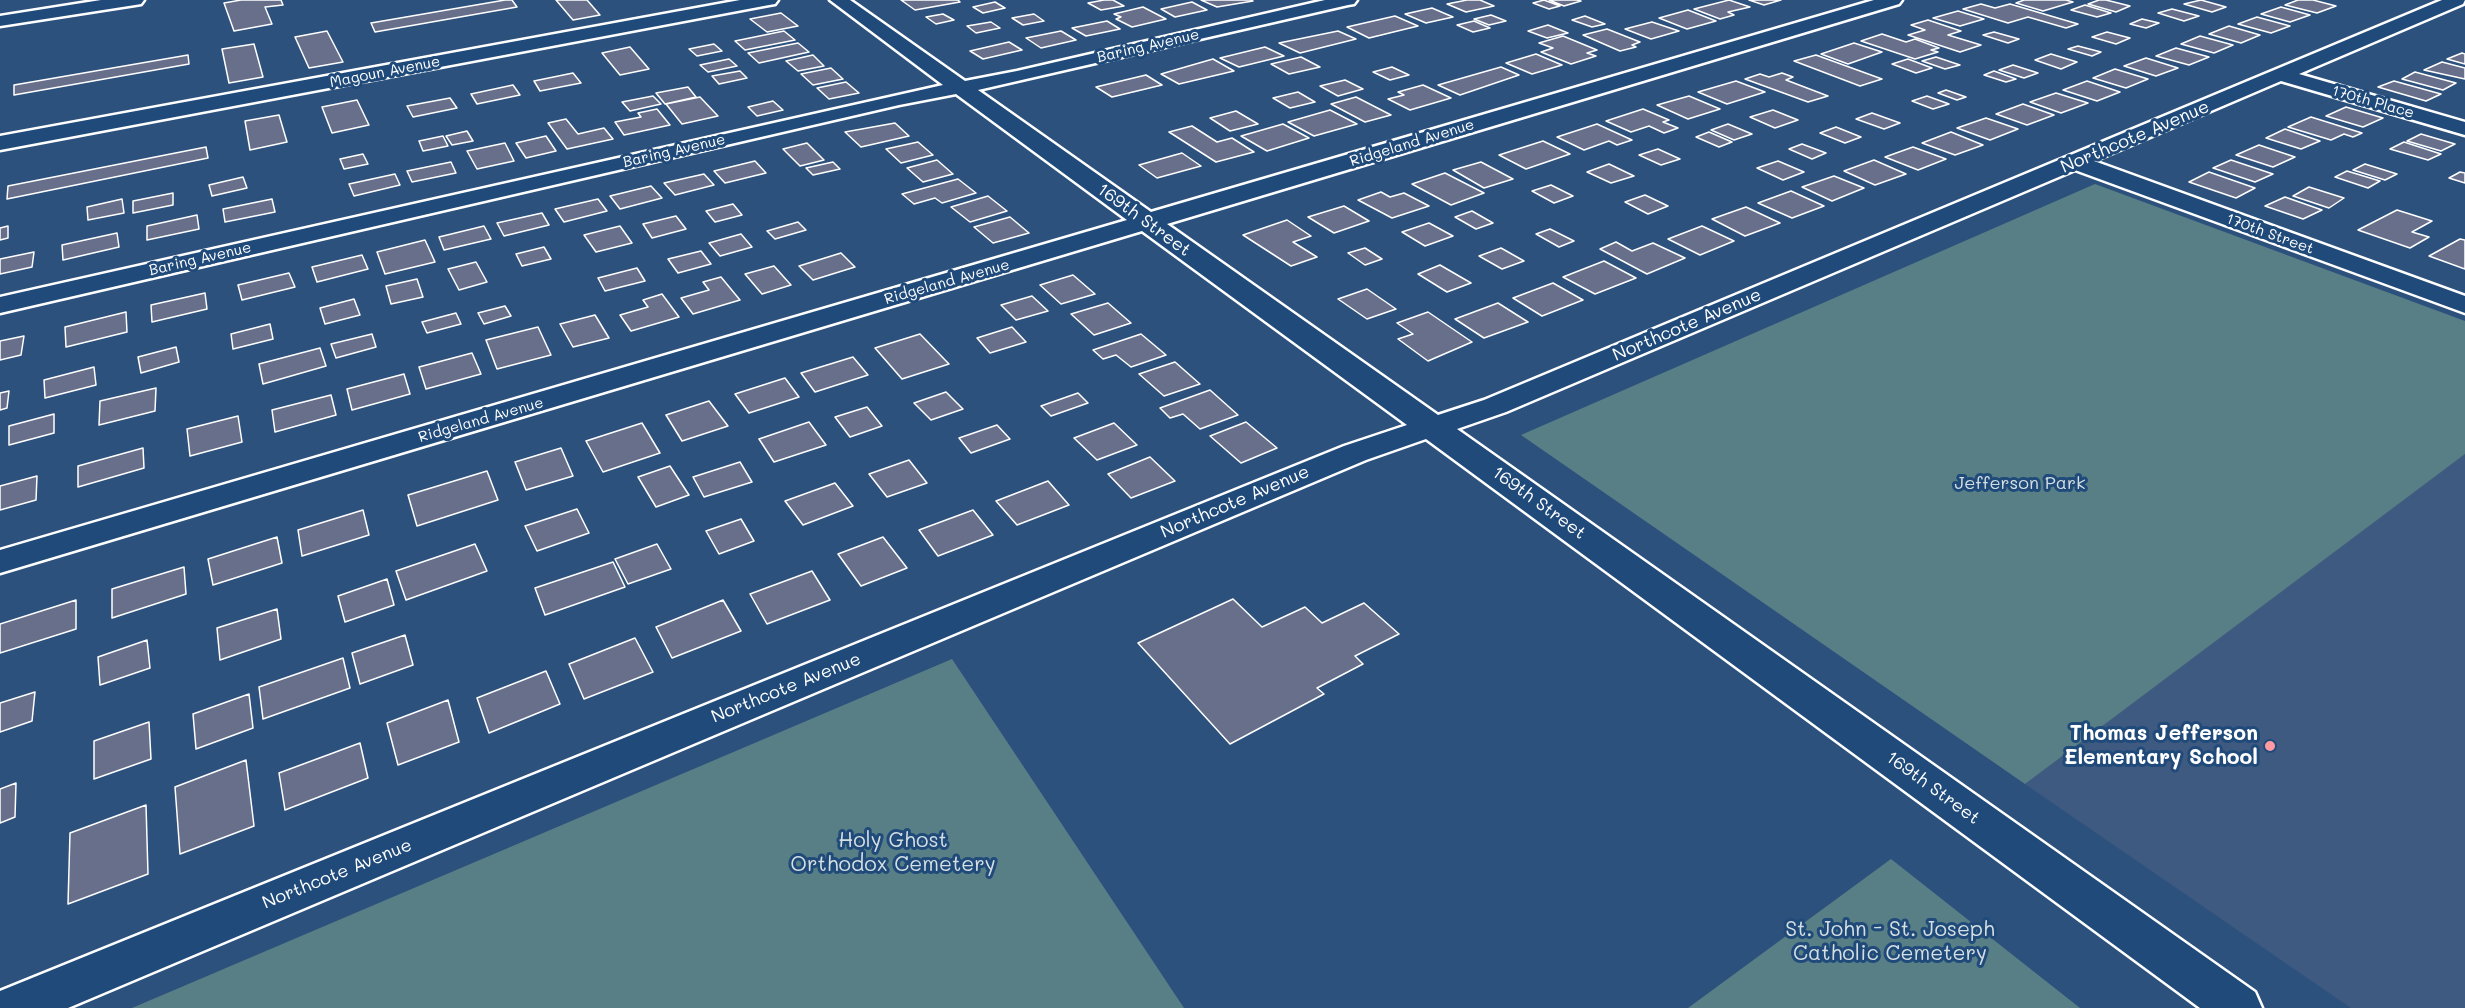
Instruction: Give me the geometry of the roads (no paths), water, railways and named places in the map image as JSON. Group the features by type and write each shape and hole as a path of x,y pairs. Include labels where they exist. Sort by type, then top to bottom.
{"street":[{"path":"0,21 135,0"},
{"name":"Magoun Avenue","path":"0,143 769,0"},
{"name":"169th Street","path":"839,0 2238,1008"},
{"name":"Baring Avenue","path":"0,305 899,99 1017,77 1348,0"},
{"name":"Ridgeland Avenue","path":"0,562 1893,0"},
{"name":"Northcote Avenue","path":"14,1008 1355,453 1495,406 2447,4"},
{"name":"170th Place","path":"2281,75 2465,129"},
{"name":"170th Street","path":"2075,162 2465,305"}],"place":[{"name":"Thomas Jefferson Elementary School","path":"2270,746"}],"park label":[{"name":"Jefferson Park","path":"2020,483"},
{"name":"Holy Ghost Orthodox Cemetery","path":"893,853"},
{"name":"St. John - St. Joseph Catholic Cemetery","path":"1890,942"}]}
